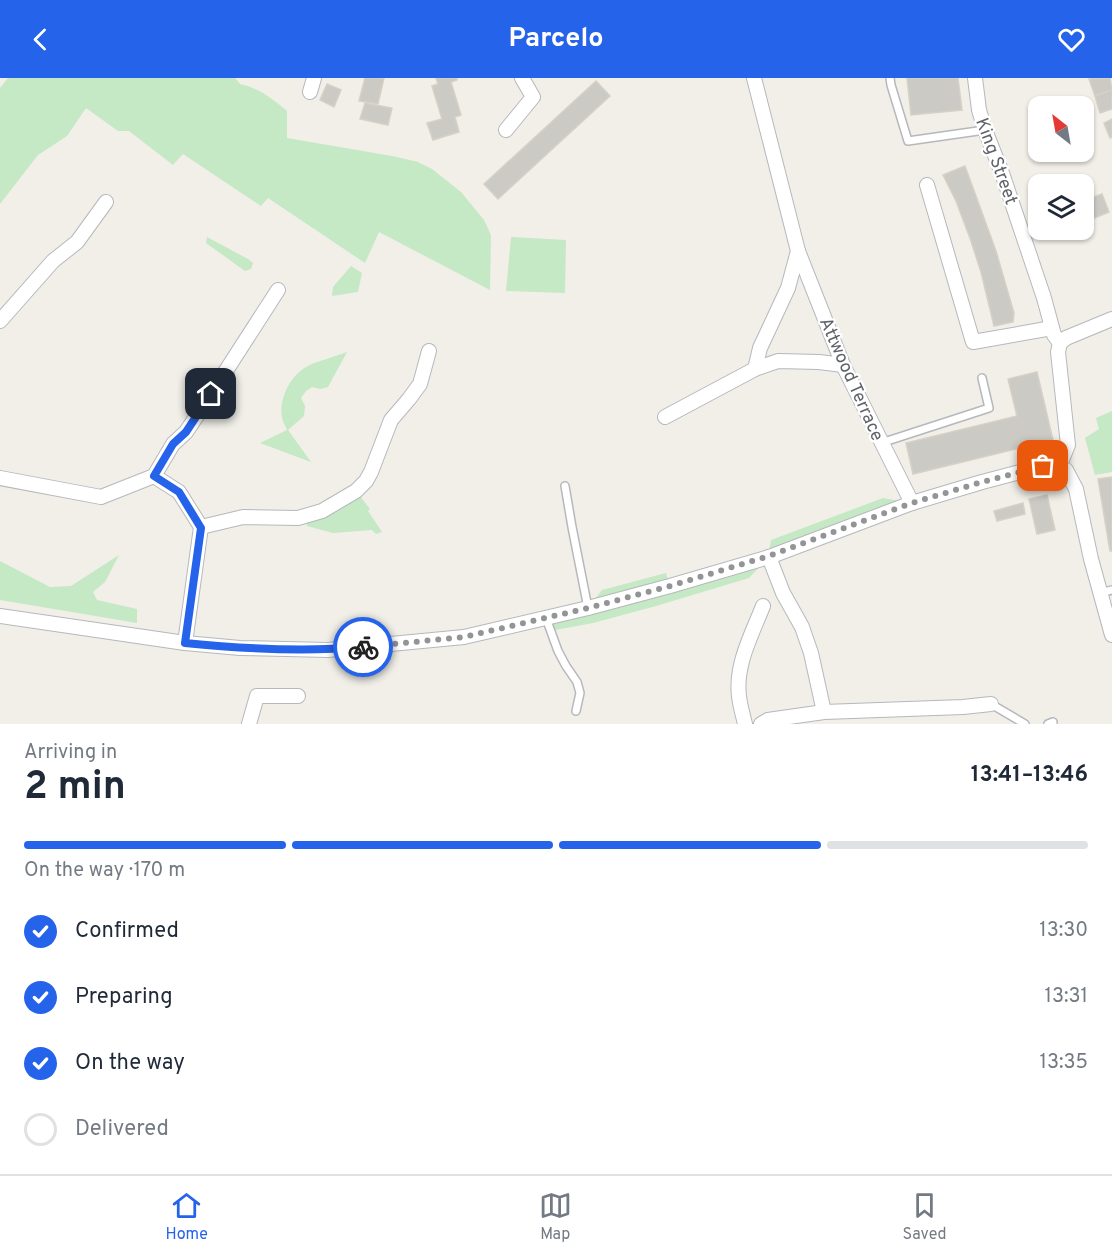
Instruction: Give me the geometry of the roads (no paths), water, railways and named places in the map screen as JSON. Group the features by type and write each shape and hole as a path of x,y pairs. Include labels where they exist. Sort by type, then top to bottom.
{"street":[{"path":"506,130 534,97 522,78"},
{"name":"Attwood Terrace","path":"754,78 798,251 843,365 912,503"},
{"name":"King Street","path":"975,78 979,110 985,130 1002,173 1054,335 1060,343"},
{"path":"927,185 973,342 1052,328"},
{"path":"0,321 53,261 77,242 106,202"},
{"name":"Attwood Terrace","path":"754,369 760,348 788,288 798,251"},
{"path":"0,478 101,497 154,476 173,444 186,432 200,411 278,290"},
{"path":"1059,467 1068,445 1059,366 1060,343 1066,338 1112,319"},
{"path":"201,528 243,517 298,519 322,511 356,491 371,472 391,420 420,384 429,351"},
{"path":"665,417 754,369 778,361 843,365"},
{"path":"0,616 185,643 240,648 328,650 464,637 670,586 769,556 912,503 1051,465 1066,470 1076,489 1090,559 1106,591 1112,635"},
{"path":"154,476 179,492 201,528 185,643"},
{"path":"769,556 783,593 802,627 811,653 824,712"},
{"path":"746,724 739,695 739,677 744,653 763,606"},
{"path":"249,724 257,696 298,696"},
{"path":"761,724 768,720 824,712 991,704"}],"lane":[{"path":"890,78 908,141 985,130"},
{"path":"881,443 989,408 982,378"},
{"path":"565,486 588,608"},
{"path":"546,618 558,651 577,682 580,693 576,711"},
{"path":"991,704 1025,724"}]}
